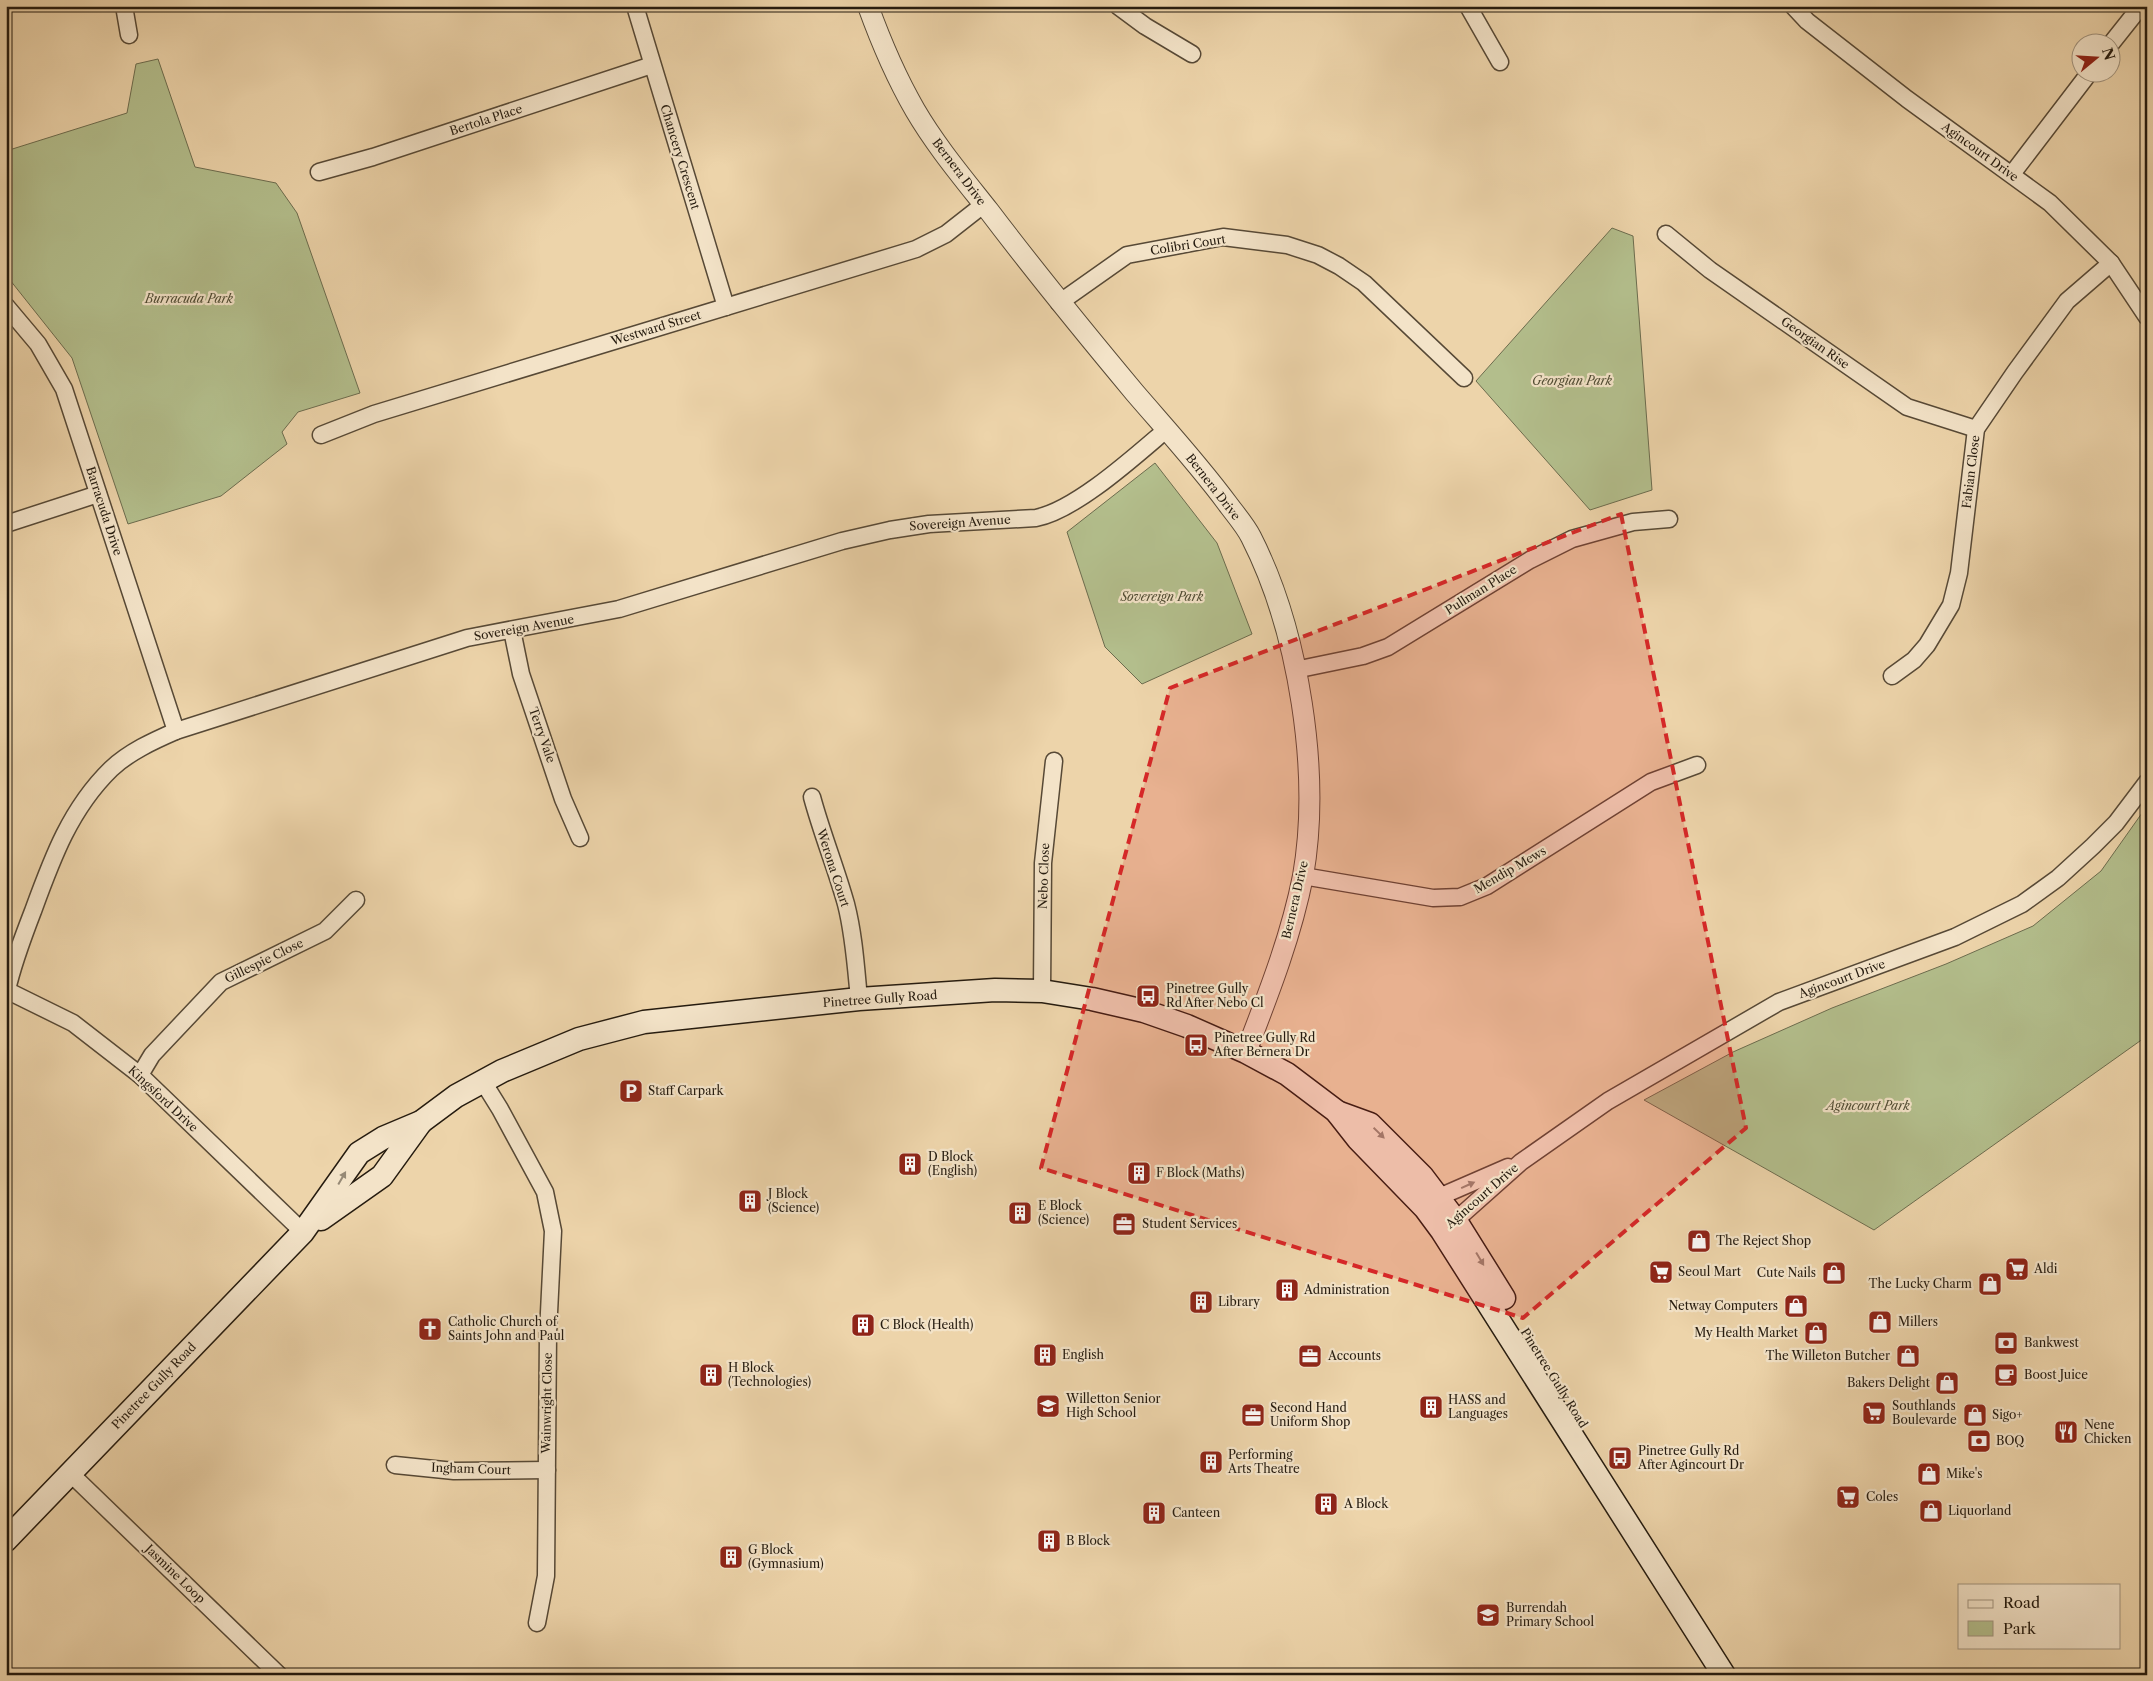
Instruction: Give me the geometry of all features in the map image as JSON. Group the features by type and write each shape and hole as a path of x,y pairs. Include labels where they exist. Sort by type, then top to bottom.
{"main road":[{"name":"Pinetree Gully Road","path":"6,1540 303,1232 359,1153 383,1138 421,1122 482,1080 541,1053 571,1042 644,1022 860,1000 995,990 1042,991 1092,999 1144,1011 1187,1026 1246,1052 1287,1074 1336,1111 1358,1139 1432,1202 1742,1675"},
{"name":"Pinetree Gully Road","path":"303,1232 382,1176 421,1122"},
{"name":"Pinetree Gully Road","path":"1449,1226 1724,1675"}],"street":[{"path":"124,6 129,35"},
{"name":"Chancery Crescent","path":"635,6 726,307"},
{"name":"Bernera Drive","path":"868,6 886,53 914,108 943,154 1059,303 1218,491 1250,535 1279,604 1296,670 1307,754 1309,814 1303,876 1278,968 1246,1052"},
{"path":"1118,6 1145,26 1192,54"},
{"path":"1468,6 1500,62"},
{"name":"Agincourt Drive","path":"1793,6 1807,21 1899,93 2050,203 2111,263 2147,317"},
{"path":"2120,33 2141,6"},
{"name":"Bertola Place","path":"319,172 382,154 652,65"},
{"path":"2012,174 2082,82"},
{"name":"Westward Street","path":"320,435 374,414 916,249 946,234 983,204"},
{"name":"Georgian Rise","path":"1666,234 1710,270 1907,407 1976,430"},
{"name":"Colibri Court","path":"1059,303 1128,255 1223,237 1286,245 1325,259 1364,283 1464,378"},
{"name":"Fabian Close","path":"1892,676 1914,660 1927,644 1951,605 1960,573 1976,430 2014,372 2067,301 2111,263"},
{"name":"Barracuda Drive","path":"6,306 38,344 64,388 176,731"},
{"name":"Sovereign Avenue","path":"6,990 12,968 53,854 76,809 111,769 145,744 176,731 467,638 619,609 842,541 890,530 929,524 1036,518 1053,515 1071,504 1167,429"},
{"path":"6,524 98,494"},
{"name":"Pullman Place","path":"1296,670 1363,656 1388,646 1530,560 1572,538 1633,522 1670,519"},
{"name":"Terry Vale","path":"512,630 521,674 563,798 580,838"},
{"name":"Nebo Close","path":"1042,991 1043,863 1054,762"},
{"name":"Mendip Mews","path":"1303,876 1433,898 1460,897 1487,886 1651,782 1697,765"},
{"name":"Agincourt Drive","path":"1449,1226 1521,1162 1608,1101 1779,1002 1955,937 2022,904 2058,878 2093,846 2116,823 2147,782"},
{"name":"Werona Court","path":"812,797 823,838 846,906 860,1000"},
{"name":"Gillespie Close","path":"140,1075 152,1055 221,982 324,931 356,900"},
{"name":"Kingsford Drive","path":"6,990 73,1023 140,1075 303,1232"},
{"name":"Wainwright Close","path":"482,1080 545,1192 553,1231 548,1333 546,1576 537,1623"},
{"name":"Agincourt Drive","path":"1432,1202 1521,1162"},
{"name":"Ingham Court","path":"395,1465 454,1471 547,1470"},
{"name":"Jasmine Loop","path":"71,1474 279,1675"}],"highlighted area":[{"path":"1621,514 1746,1128 1523,1318 1041,1168 1170,688"}],"green space":[{"name":"Burracuda Park","path":"158,59 195,167 276,183 297,213 360,393 298,412 282,432 287,444 221,496 128,524 72,358 6,275 6,151 127,113 136,64"},
{"name":"Georgian Park","path":"1612,228 1633,236 1652,490 1590,510 1476,381"},
{"name":"Sovereign Park","path":"1155,463 1217,543 1252,634 1142,684 1105,647 1067,532"},
{"name":"Agincourt Park","path":"2147,806 2147,1036 1874,1230 1644,1100 1733,1052 1832,1008 1946,964 2033,926 2101,871"}],"place":[{"name":"Pinetree Gully Rd After Nebo Cl","path":"1148,996"},
{"name":"Pinetree Gully Rd After Bernera Dr","path":"1196,1045"},
{"name":"Staff Carpark","path":"631,1091"},
{"name":"D Block (English)","path":"910,1164"},
{"name":"F Block (Maths)","path":"1139,1173"},
{"name":"J Block (Science)","path":"750,1201"},
{"name":"E Block (Science)","path":"1020,1213"},
{"name":"Student Services","path":"1124,1224"},
{"name":"The Reject Shop","path":"1699,1241"},
{"name":"Aldi","path":"2017,1269"},
{"name":"Seoul Mart","path":"1661,1272"},
{"name":"Cute Nails","path":"1834,1273"},
{"name":"The Lucky Charm","path":"1990,1284"},
{"name":"Administration","path":"1287,1290"},
{"name":"Library","path":"1201,1302"},
{"name":"Netway Computers","path":"1796,1306"},
{"name":"Millers","path":"1880,1322"},
{"name":"C Block (Health)","path":"863,1325"},
{"name":"Catholic Church of Saints John and Paul","path":"430,1329"},
{"name":"My Health Market","path":"1816,1333"},
{"name":"Bankwest","path":"2006,1343"},
{"name":"English","path":"1045,1355"},
{"name":"Accounts","path":"1310,1356"},
{"name":"The Willeton Butcher","path":"1908,1356"},
{"name":"H Block (Technologies)","path":"711,1375"},
{"name":"Boost Juice","path":"2006,1375"},
{"name":"Bakers Delight","path":"1947,1383"},
{"name":"Willetton Senior High School","path":"1048,1406"},
{"name":"HASS and Languages","path":"1431,1407"},
{"name":"Southlands Boulevarde","path":"1874,1413"},
{"name":"Second Hand Uniform Shop","path":"1253,1415"},
{"name":"Sigo+","path":"1975,1415"},
{"name":"Nene Chicken","path":"2066,1432"},
{"name":"BOQ","path":"1979,1441"},
{"name":"Pinetree Gully Rd After Agincourt Dr","path":"1620,1458"},
{"name":"Performing Arts Theatre","path":"1211,1462"},
{"name":"Mike's","path":"1929,1474"},
{"name":"Coles","path":"1848,1497"},
{"name":"A Block","path":"1326,1504"},
{"name":"Liquorland","path":"1931,1511"},
{"name":"Canteen","path":"1154,1513"},
{"name":"B Block","path":"1049,1541"},
{"name":"G Block (Gymnasium)","path":"731,1557"},
{"name":"Burrendah Primary School","path":"1488,1615"}]}
